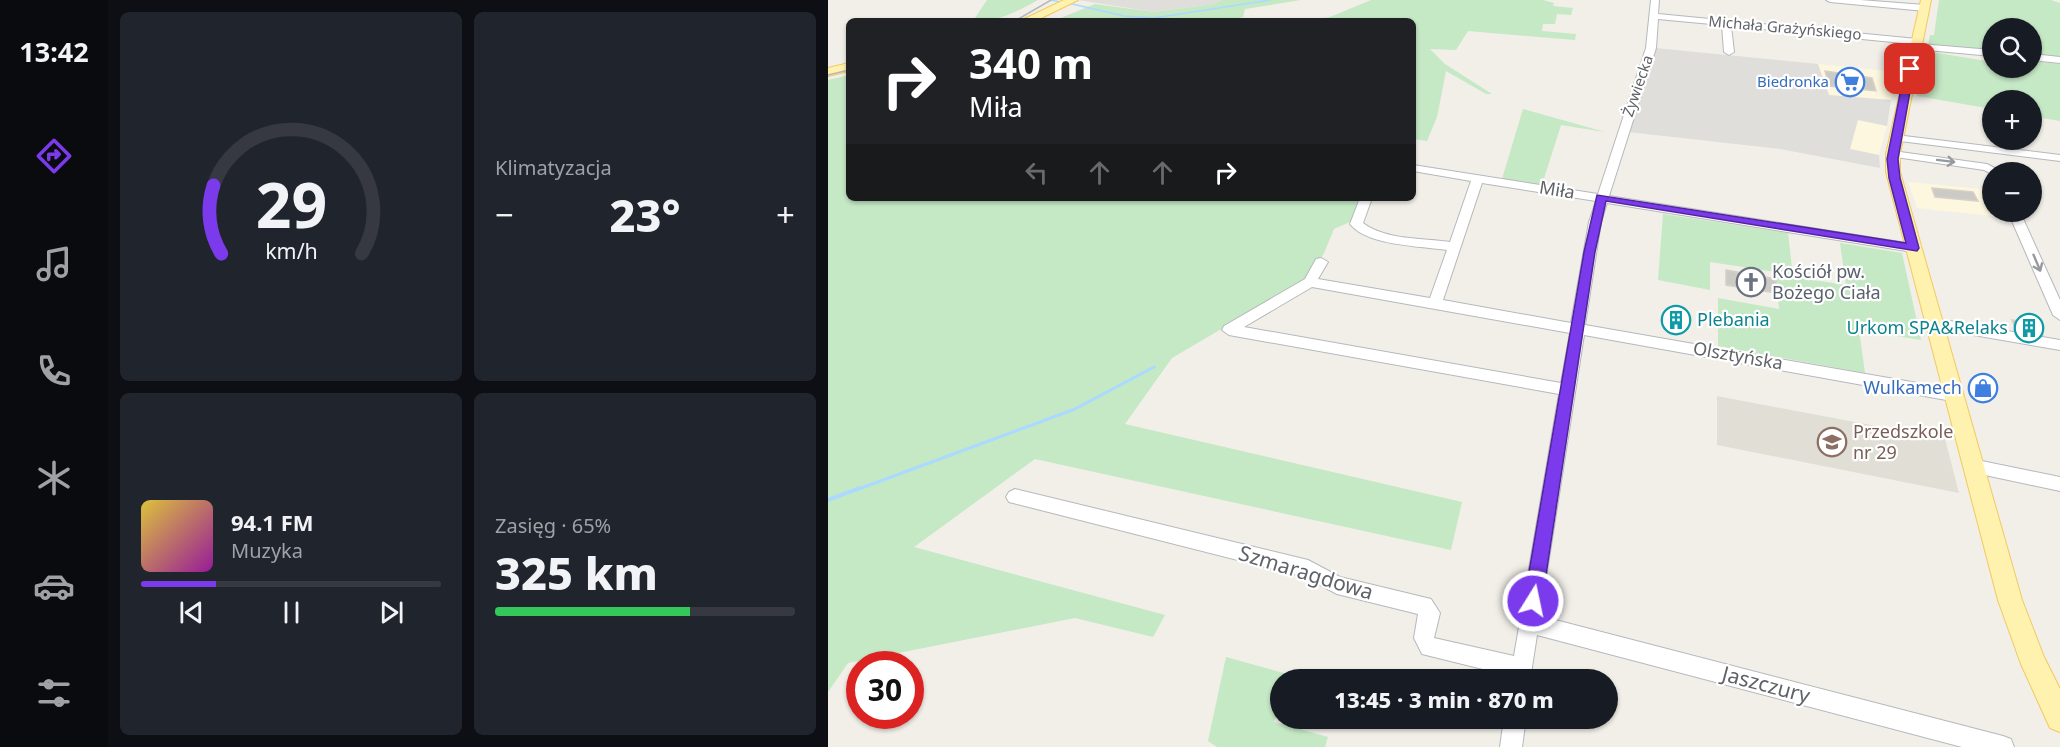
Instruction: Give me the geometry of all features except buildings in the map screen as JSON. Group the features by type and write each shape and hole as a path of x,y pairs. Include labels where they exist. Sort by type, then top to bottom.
{"main road":[{"path":"1033,18 1068,2"},
{"path":"1925,4 1895,146 1894,178 2010,600 2034,664 2060,718"},
{"path":"828,72 846,68"}],"street":[{"name":"Żywiecka","path":"1522,669 1589,252 1601,197 1651,48 1655,0"},
{"path":"1830,0 1925,4"},
{"name":"Michała Grażyńskiego","path":"1654,16 1982,52"},
{"path":"1726,23 1729,52"},
{"path":"2042,58 2060,60"},
{"path":"1895,146 2060,158"},
{"path":"1895,146 1982,166"},
{"name":"Miła","path":"1416,168 1913,248"},
{"path":"1435,304 1478,178"},
{"path":"1365,201 1356,224 1362,229 1386,236 1454,247"},
{"path":"2018,222 2060,315"},
{"path":"1322,262 1310,282 1229,330 1568,390"},
{"name":"Olsztyńska","path":"1310,282 1952,395"},
{"path":"1932,323 2060,345"},
{"path":"1972,466 2060,484"},
{"name":"Szmaragdowa","path":"1015,497 1308,569 1337,585 1424,606 1430,613 1424,642 1429,647 1504,669"},
{"name":"Jaszczury","path":"1529,623 2003,747"},
{"path":"1511,747 1513,729"}],"shaded area":[{"path":"1078,0 1222,0 1214,4 1154,12"},
{"path":"1655,48 1818,64 1829,95 1891,100 1887,126 1858,120 1850,149 1879,155 1880,168 1780,149 1628,132"},
{"path":"1818,64 1898,72 1891,100 1829,95"},
{"path":"1858,120 1887,126 1879,155 1850,149"},
{"path":"1908,182 1982,189 1982,215 1917,208"},
{"name":"Przedszkole nr 29","path":"1717,396 1945,439 1959,493 1717,445"}],"green space":[{"path":"987,0 1038,0 997,18 975,18"},
{"path":"1222,0 1301,0 1245,9 1243,17 1239,18 1060,18 1095,4 1154,12 1214,4"},
{"path":"1371,0 1543,0 1554,3 1553,6 1573,8 1571,15 1557,14 1555,24 1543,24 1542,31 1576,34 1575,40 1468,31 1456,50 1430,49 1445,64 1492,94 1486,94 1446,71 1437,117 1427,141 1416,139 1416,18 1324,18"},
{"path":"1939,0 2051,0 2060,3 2060,58 2042,56 2042,18 1982,18 1982,50 1928,45 1930,35 1934,35"},
{"path":"1926,51 1982,60 1982,78 2042,78 2042,62 2060,64 2060,121 2042,118 2042,90 1982,90 1982,107 1917,96"},
{"path":"846,76 846,201 1360,201 1352,221 1334,229 1324,253 1308,278 1172,358 1125,424 1462,502 1451,550 1035,459 914,547 1165,615 1153,637 1075,618 909,651 846,651 846,666 828,692 828,80"},
{"path":"1523,109 1605,132 1561,125 1542,185 1502,179"},
{"path":"1663,214 1788,233 1793,277 1846,285 1840,243 1902,253 1921,340 1859,330 1865,373 1718,346 1718,298 1779,309 1776,272 1710,262 1710,290 1658,280"},
{"path":"1226,657 1270,669 1270,729 1299,729 1328,737 1325,747 1217,747 1208,741"}],"waterway":[{"path":"1050,0 1061,2"},
{"path":"1068,3 1124,16 1154,18 1270,0"},
{"path":"856,490 1075,409 1154,367"},
{"path":"828,500 860,488"}],"tram line":[{"path":"1020,18 1051,0"},
{"path":"828,75 846,71"}],"place":[{"name":"Biedronka","path":"1850,82"},
{"name":"Kościół pw. Bożego Ciała","path":"1751,282"},
{"name":"Plebania","path":"1676,320"},
{"name":"Urkom SPA&Relaks","path":"2029,328"},
{"name":"Wulkamech","path":"1983,388"},
{"name":"Przedszkole nr 29","path":"1832,442"}],"route":[{"path":"1533,601 1589,252 1601,197 1913,248 1894,178 1893,165 1893,154 1910,69"}]}
